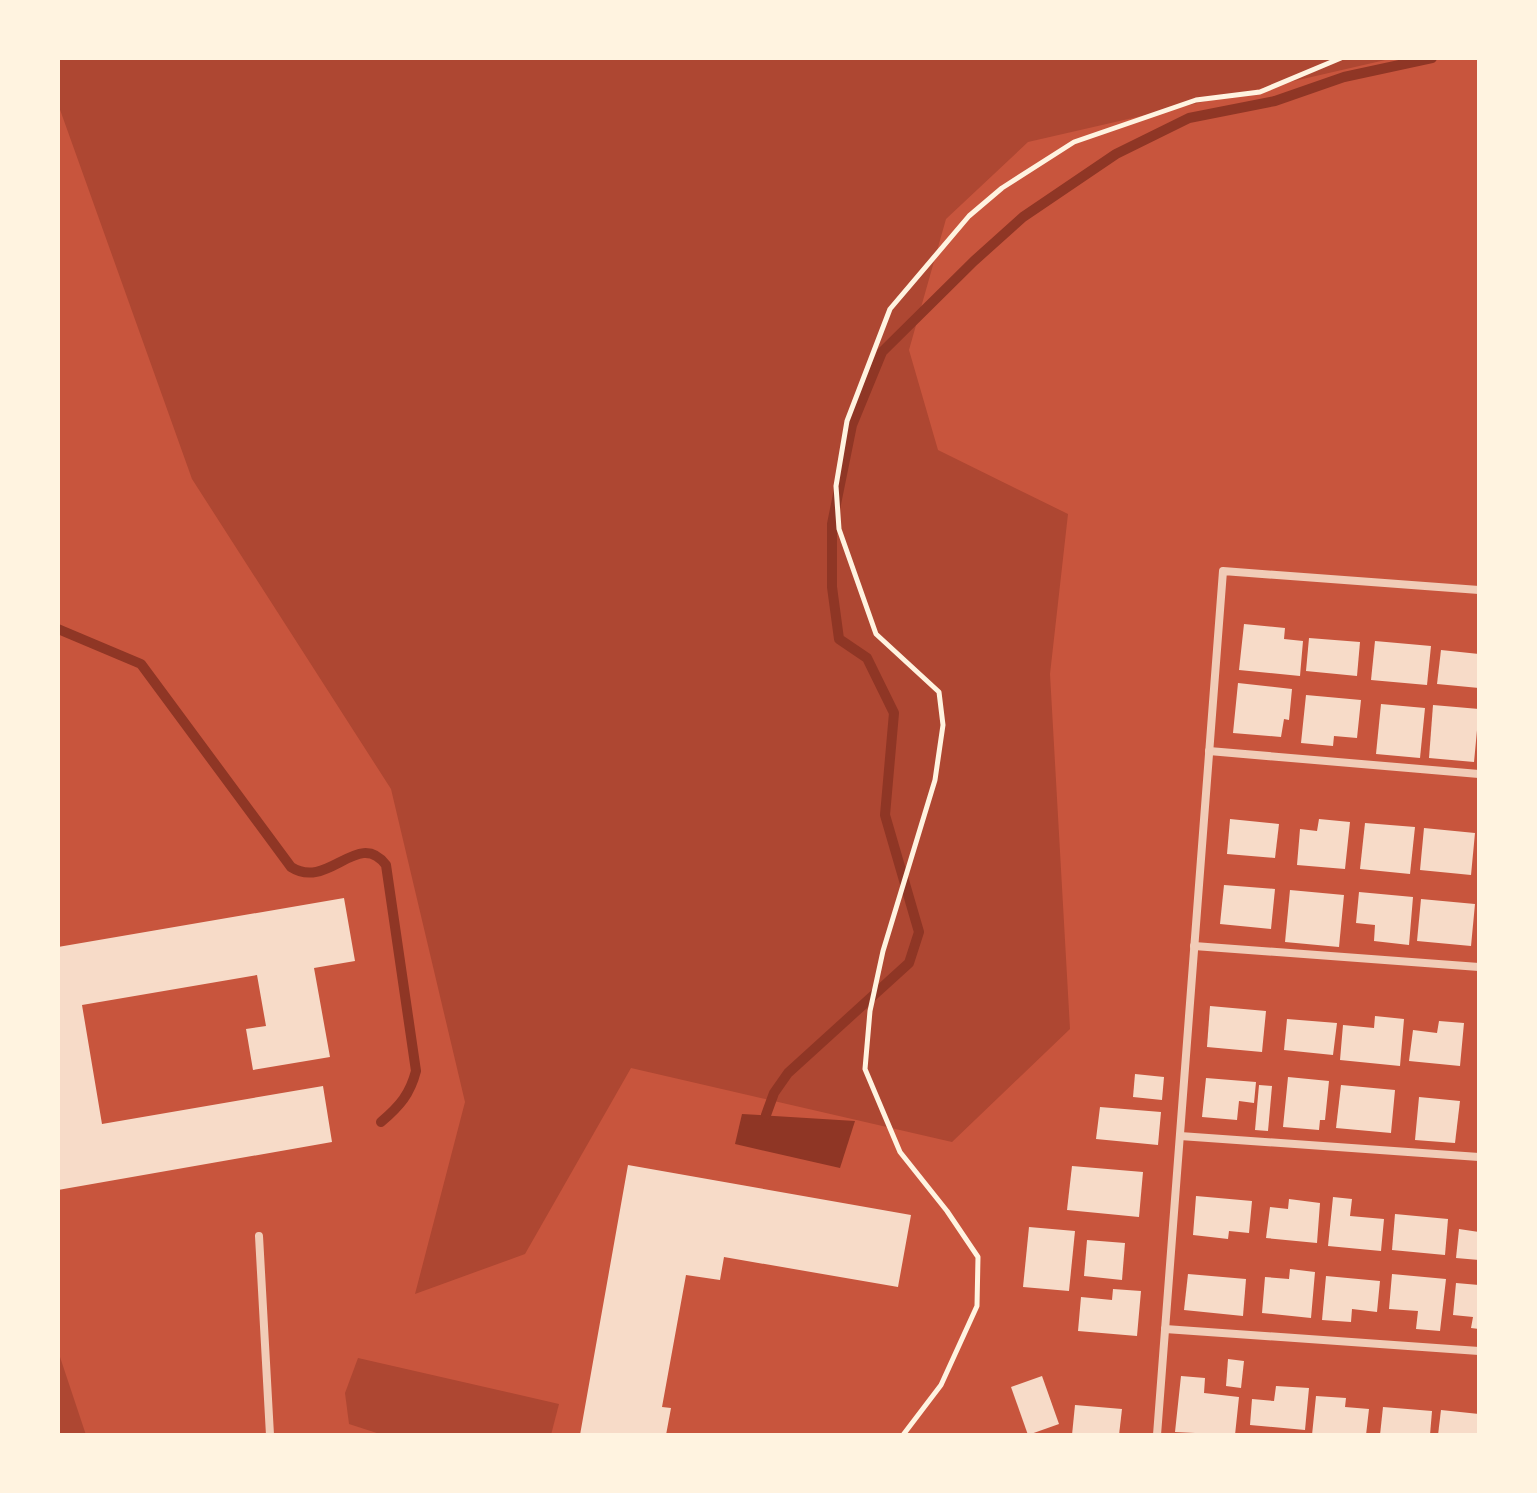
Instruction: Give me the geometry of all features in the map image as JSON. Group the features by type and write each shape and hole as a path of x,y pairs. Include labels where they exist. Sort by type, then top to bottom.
{"street":[{"path":"1157,1435 1223,571 1479,590"},
{"path":"1209,751 1479,774"},
{"path":"1194,946 1479,967"},
{"path":"1180,1136 1479,1157"},
{"path":"259,1236 270,1435"},
{"path":"1165,1329 1479,1351"}],"path":[{"path":"903,1435 941,1385 977,1306 978,1257 947,1211 900,1152 865,1069 870,1011 883,951 935,780 943,725 939,692 876,634 854,578 839,529 836,486 847,421 890,309 969,216 1002,188 1074,142 1196,100 1260,92 1341,58"}],"shaded area":[{"path":"58,58 1394,58 1028,142 946,219 909,350 938,450 1068,514 1050,674 1070,1029 952,1142 631,1068 525,1254 415,1294 465,1102 391,789 192,479 58,104"},
{"path":"742,1114 855,1121 840,1168 735,1144"},
{"path":"58,1351 86,1435 58,1435"},
{"path":"358,1358 559,1404 551,1435 383,1435 349,1424 345,1393"}],"building":[{"path":"1244,624 1285,628 1284,639 1303,641 1300,676 1239,670"},
{"path":"1309,638 1360,642 1357,676 1306,671"},
{"path":"1375,641 1431,646 1427,685 1371,680"},
{"path":"1441,650 1479,654 1479,688 1437,684"},
{"path":"1238,683 1292,689 1289,720 1284,719 1281,737 1233,733"},
{"path":"1306,695 1361,700 1357,738 1334,736 1333,746 1301,743"},
{"path":"1381,704 1425,708 1420,758 1376,754"},
{"path":"1433,705 1479,709 1474,762 1429,758"},
{"path":"1230,819 1279,824 1275,858 1227,854"},
{"path":"1319,819 1350,822 1345,869 1297,865 1300,829 1317,831"},
{"path":"1365,823 1415,827 1410,874 1360,869"},
{"path":"1424,828 1475,833 1471,875 1420,870"},
{"path":"1224,885 1275,889 1271,929 1220,924"},
{"path":"1290,890 1344,895 1339,947 1285,942"},
{"path":"1359,892 1413,897 1409,945 1374,941 1375,925 1356,923"},
{"path":"344,898 355,961 314,968 330,1057 253,1070 246,1029 266,1026 257,975 82,1005 102,1124 323,1086 332,1142 58,1190 58,947"},
{"path":"1421,899 1475,904 1471,946 1417,941"},
{"path":"1210,1006 1266,1011 1262,1052 1207,1047"},
{"path":"1375,1016 1404,1019 1400,1066 1340,1060 1343,1025 1374,1028"},
{"path":"1287,1019 1337,1023 1333,1055 1284,1050"},
{"path":"1439,1021 1464,1023 1460,1066 1409,1061 1413,1030 1437,1033"},
{"path":"1135,1074 1164,1077 1162,1100 1133,1097"},
{"path":"1288,1077 1329,1081 1325,1120 1320,1120 1319,1130 1283,1127"},
{"path":"1206,1078 1256,1082 1254,1103 1239,1101 1237,1120 1202,1117"},
{"path":"1259,1085 1272,1086 1268,1131 1255,1130"},
{"path":"1341,1085 1395,1090 1391,1133 1336,1128"},
{"path":"1419,1097 1460,1101 1455,1143 1415,1140"},
{"path":"1100,1107 1161,1112 1158,1145 1096,1139"},
{"path":"628,1165 911,1215 898,1287 724,1257 720,1280 686,1275 662,1407 671,1408 666,1435 580,1435"},
{"path":"1072,1166 1143,1172 1139,1217 1067,1210"},
{"path":"1196,1196 1252,1201 1249,1233 1229,1231 1228,1239 1193,1235"},
{"path":"1333,1197 1352,1199 1350,1216 1384,1219 1381,1251 1328,1246"},
{"path":"1289,1199 1320,1203 1317,1243 1266,1238 1270,1207 1288,1209"},
{"path":"1395,1214 1448,1219 1445,1255 1392,1250"},
{"path":"1029,1227 1075,1231 1069,1291 1023,1287"},
{"path":"1459,1229 1479,1232 1479,1260 1456,1258"},
{"path":"1087,1240 1125,1243 1122,1280 1084,1276"},
{"path":"1290,1269 1315,1272 1311,1318 1262,1313 1265,1277 1289,1279"},
{"path":"1188,1274 1246,1279 1243,1316 1184,1310"},
{"path":"1392,1274 1446,1279 1440,1331 1416,1329 1418,1311 1389,1309"},
{"path":"1326,1276 1380,1281 1377,1312 1352,1309 1351,1322 1322,1320"},
{"path":"1456,1283 1479,1285 1479,1329 1471,1328 1473,1317 1453,1315"},
{"path":"1113,1289 1141,1291 1137,1336 1078,1331 1081,1297 1112,1300"},
{"path":"1228,1359 1244,1361 1241,1388 1226,1386"},
{"path":"1042,1376 1059,1424 1028,1435 1011,1387"},
{"path":"1181,1376 1205,1378 1204,1393 1239,1397 1235,1435 1175,1432"},
{"path":"1276,1386 1309,1388 1305,1430 1250,1425 1252,1399 1274,1401"},
{"path":"1316,1396 1346,1398 1345,1407 1369,1409 1366,1435 1312,1435"},
{"path":"1075,1405 1122,1409 1119,1435 1072,1435"},
{"path":"1383,1407 1432,1411 1430,1435 1380,1435"},
{"path":"1441,1410 1479,1414 1479,1435 1438,1435"}],"waterway":[{"path":"766,1115 774,1093 788,1073 909,963 919,932 885,815 894,713 867,658 839,639 832,587 832,524 852,425 882,352 1023,217 1116,154 1189,118 1275,101 1344,77 1432,58"},
{"path":"58,629 141,664 291,867 318,872 365,853 375,855 386,865 416,1071 403,1099 381,1122"}]}
